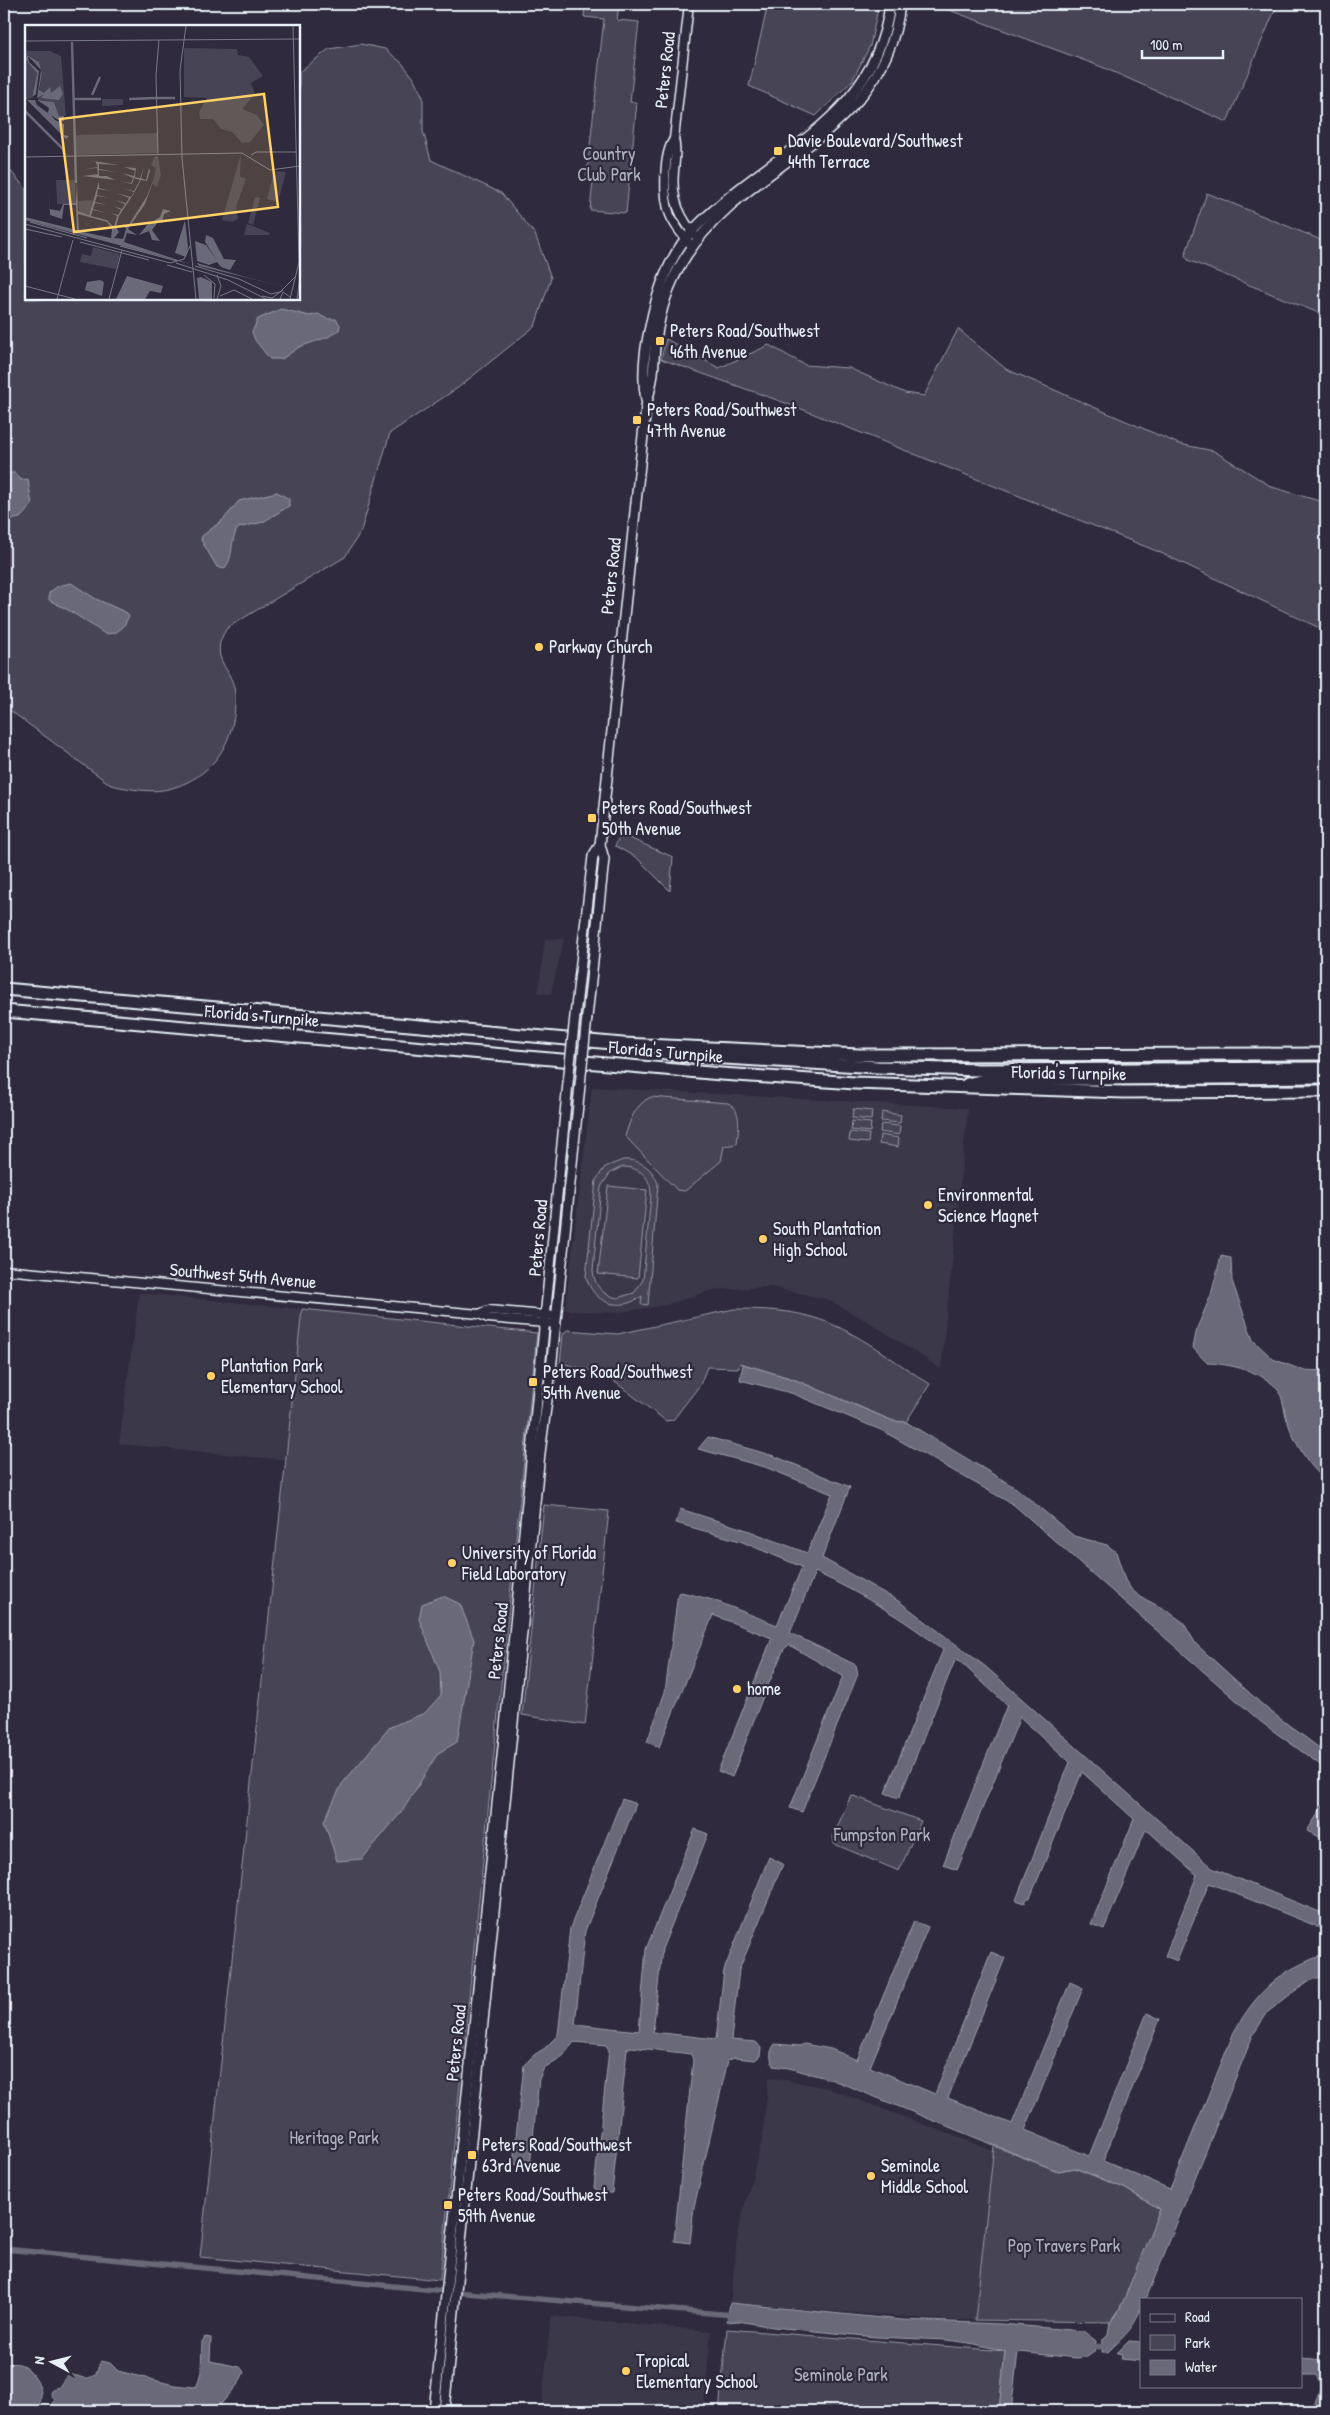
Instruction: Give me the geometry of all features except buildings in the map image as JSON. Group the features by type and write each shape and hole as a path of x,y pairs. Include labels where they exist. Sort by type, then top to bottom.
{"highway":[{"name":"Florida's Turnpike","path":"4,989 623,1044 860,1055 1326,1054"},
{"name":"Florida's Turnpike","path":"4,1011 721,1074 948,1088 1123,1092 1326,1091"},
{"path":"623,1044 675,1055 877,1067 999,1070 1326,1068"},
{"path":"948,1088 984,1080 1326,1077"}],"main road":[{"path":"692,239 710,213 826,123 846,104 861,84 875,59 890,4"},
{"path":"692,239 835,125 861,98 878,73 893,41 900,4"},
{"path":"735,203 738,194 751,180"},
{"name":"Peters Road","path":"444,2411 540,1453 556,1320 604,859 600,845 646,400 652,385 656,340 663,305 670,284 692,239"},
{"name":"Peters Road","path":"434,2411 446,2279 546,1319 575,1016 593,856 600,845"}],"street":[{"name":"Peters Road","path":"689,4 674,139 676,148 673,182 674,199 677,209 692,239"},
{"name":"Southwest 54th Avenue","path":"4,1270 479,1314 489,1310 556,1320"}],"shaded area":[{"path":"545,939 564,939 551,994 538,993"},
{"name":"South Plantation High School","path":"592,1087 968,1108 941,1369 867,1321 826,1299 771,1287 712,1290 666,1305 616,1313 565,1310"},
{"name":"Plantation Park Elementary School","path":"139,1293 302,1309 286,1460 119,1444"},
{"name":"Seminole Middle School","path":"769,2077 828,2088 994,2151 975,2320 943,2320 730,2303 738,2231 762,2139"},
{"name":"Tropical Elementary School","path":"551,2316 711,2331 704,2411 541,2411"}],"green space":[{"name":"Country Club Park","path":"585,4 619,4 617,20 639,22 630,102 637,102 626,213 590,210 593,181 586,181 604,19 584,17"},
{"path":"768,4 879,4 870,46 852,81 816,116 749,86"},
{"path":"933,4 1275,4 1275,10 1227,122 1102,67"},
{"path":"361,44 385,49 402,63 413,77 423,97 423,131 431,160 501,193 535,234 551,278 535,326 459,387 390,433 361,531 345,557 227,628 219,648 220,656 234,685 235,711 227,740 211,765 187,782 165,790 142,790 111,785 4,706 4,156 8,168 25,188 25,300 300,300 300,71 329,49"},
{"path":"1207,193 1326,242 1326,316 1188,260 1185,255"},
{"path":"958,329 1006,369 1179,444 1214,451 1272,487 1326,503 1326,631 1159,552 794,406 661,359 666,339 719,368 769,345 805,365 849,368 905,393 924,396"},
{"path":"620,834 673,857 670,891 637,858 615,846"},
{"path":"651,1097 728,1103 733,1106 738,1115 737,1144 724,1146 721,1161 685,1191 677,1190 625,1136 637,1108"},
{"path":"853,1109 872,1111 871,1120 852,1118"},
{"path":"882,1112 901,1115 900,1123 881,1121"},
{"path":"852,1121 871,1123 870,1132 851,1130"},
{"path":"881,1124 900,1126 899,1135 880,1132"},
{"path":"850,1132 869,1134 868,1143 849,1141"},
{"path":"880,1135 899,1138 898,1147 879,1144"},
{"path":"623,1160 635,1161 653,1173 658,1184 648,1305 641,1304 642,1296 625,1304 616,1304 601,1299 594,1293 586,1276 596,1180 605,1167","holes":["622,1167 639,1171 647,1178 651,1195 643,1280 634,1293 617,1298 603,1292 597,1285 593,1270 601,1187 610,1173"]},
{"path":"608,1186 647,1190 638,1278 598,1274"},
{"name":"Heritage Park","path":"302,1309 537,1333 440,2280 200,2257"},
{"path":"734,1309 756,1309 800,1314 835,1325 863,1340 930,1384 906,1422 893,1421 793,1379 740,1363 739,1368 707,1367 700,1385 673,1420 666,1421 615,1382 597,1372 560,1363 563,1334 567,1330 618,1334"},
{"path":"544,1505 609,1511 585,1725 522,1715"},
{"name":"Fumpston Park","path":"851,1795 921,1821 899,1871 834,1844 833,1837"},
{"name":"Pop Travers Park","path":"994,2146 1058,2171 1075,2168 1124,2188 1160,2209 1131,2285 1117,2313 1110,2322 975,2320"},
{"name":"Seminole Park","path":"727,2329 1005,2351 999,2411 719,2411"}],"water":[{"path":"281,309 310,316 318,314 327,319 336,319 340,325 339,330 328,337 299,347 282,359 270,359 255,340 252,332 258,319"},
{"path":"9,473 15,473 21,480 28,479 32,505 20,518 4,521 4,478"},
{"path":"277,492 289,499 289,506 263,522 238,528 235,533 230,559 224,569 217,567 201,540 202,536 224,519 239,501"},
{"path":"71,583 96,599 127,613 129,616 123,627 115,633 105,634 49,600 49,593 58,586"},
{"path":"1221,1256 1231,1258 1232,1281 1253,1340 1273,1359 1302,1370 1326,1371 1326,1480 1313,1468 1298,1445 1287,1420 1280,1393 1272,1383 1246,1370 1207,1363 1193,1348 1197,1328 1211,1295"},
{"path":"743,1364 793,1379 893,1421 906,1422 1016,1488 1074,1536 1107,1545 1116,1552 1125,1580 1131,1589 1139,1596 1166,1610 1183,1622 1196,1644 1266,1708 1326,1753 1326,1769 1261,1722 1014,1505 881,1430 791,1393 740,1380"},
{"path":"708,1437 774,1456 850,1487 822,1558 900,1602 986,1667 1212,1868 1326,1913 1326,1930 1209,1883 1177,1961 1165,1956 1197,1875 1146,1829 1104,1929 1091,1924 1134,1819 1082,1772 1030,1898 1027,1898 1025,1903 1016,1900 1070,1762 1020,1717 957,1870 943,1865 1007,1705 956,1658 899,1798 885,1793 943,1650 882,1607 815,1572 790,1633 856,1665 858,1674 802,1812 790,1808 843,1676 789,1645 784,1649 762,1699 732,1777 718,1771 772,1638 713,1615 659,1747 647,1742 665,1692 678,1593 681,1592 713,1600 777,1625 802,1567 740,1541 676,1523 680,1509 747,1530 807,1553 832,1494 765,1467 698,1449"},
{"path":"443,1596 460,1604 474,1640 457,1742 438,1753 403,1810 362,1859 337,1861 324,1821 342,1784 390,1727 425,1713 441,1695 440,1672 419,1619 422,1604"},
{"path":"622,1799 636,1804 585,1931 575,2024 639,2031 646,1949 695,1829 708,1834 662,1949 653,2032 716,2039 724,1970 769,1857 783,1864 739,1970 731,2040 756,2042 761,2048 760,2056 755,2060 735,2058 728,2060 694,2207 690,2243 674,2241 693,2060 691,2054 631,2047 627,2049 612,2193 602,2193 594,2188 609,2050 606,2045 574,2042 563,2056 544,2068 539,2079 530,2166 513,2164 524,2065 558,2035 570,1928"},
{"path":"1326,1801 1326,1829 1322,1838 1307,1831"},
{"path":"914,1921 928,1927 870,2067 935,2094 991,1952 1005,1958 948,2098 1012,2124 1070,1982 1083,1988 1025,2130 1089,2156 1147,2013 1160,2019 1103,2161 1170,2189 1234,2032 1243,2017 1261,1993 1283,1974 1326,1954 1326,1975 1306,1982 1268,2012 1253,2035 1146,2298 1140,2298 1140,2308 1135,2322 1108,2352 1102,2352 1103,2339 1108,2334 1110,2322 1116,2316 1125,2297 1160,2209 1124,2188 1075,2168 1058,2171 833,2080 789,2068 773,2066 771,2055 775,2044 800,2046 804,2044 831,2049 857,2060"},
{"path":"730,2303 902,2320 1001,2324 1083,2331 1096,2341 1094,2352 1087,2357 1077,2358 1018,2352 1011,2411 999,2411 1005,2351 947,2340 876,2337 773,2327 738,2321 727,2322"},
{"path":"205,2337 211,2338 210,2361 240,2367 244,2372 239,2383 215,2411 50,2411 55,2400 51,2395 52,2389 59,2387 67,2375 90,2378 96,2373 101,2361 110,2363 118,2371 174,2385 197,2386 201,2372 202,2342"},
{"path":"1129,2341 1140,2342 1140,2361 1121,2359 1122,2354 1117,2353"},
{"path":"1302,2358 1326,2360 1326,2411 1311,2411 1320,2388 1320,2383 1315,2375 1302,2375"},
{"path":"4,2364 22,2365 29,2370 37,2381 40,2387 41,2399 35,2411 4,2411"}],"waterway":[{"path":"4,2249 466,2293 734,2315"},
{"path":"1089,2346 1105,2347 1107,2343"}],"place":[{"name":"Davie Boulevard/Southwest 44th Terrace","path":"778,151"},
{"name":"Peters Road/Southwest 46th Avenue","path":"660,341"},
{"name":"Peters Road/Southwest 47th Avenue","path":"637,420"},
{"name":"Parkway Church","path":"539,647"},
{"name":"Peters Road/Southwest 50th Avenue","path":"592,818"},
{"name":"Environmental Science Magnet","path":"928,1205"},
{"name":"South Plantation High School","path":"763,1239"},
{"name":"Plantation Park Elementary School","path":"211,1376"},
{"name":"Peters Road/Southwest 54th Avenue","path":"533,1382"},
{"name":"University of Florida Field Laboratory","path":"452,1563"},
{"name":"home","path":"737,1689"},
{"name":"Peters Road/Southwest 63rd Avenue","path":"472,2155"},
{"name":"Seminole Middle School","path":"871,2176"},
{"name":"Peters Road/Southwest 59th Avenue","path":"448,2205"},
{"name":"Tropical Elementary School","path":"626,2371"}]}
